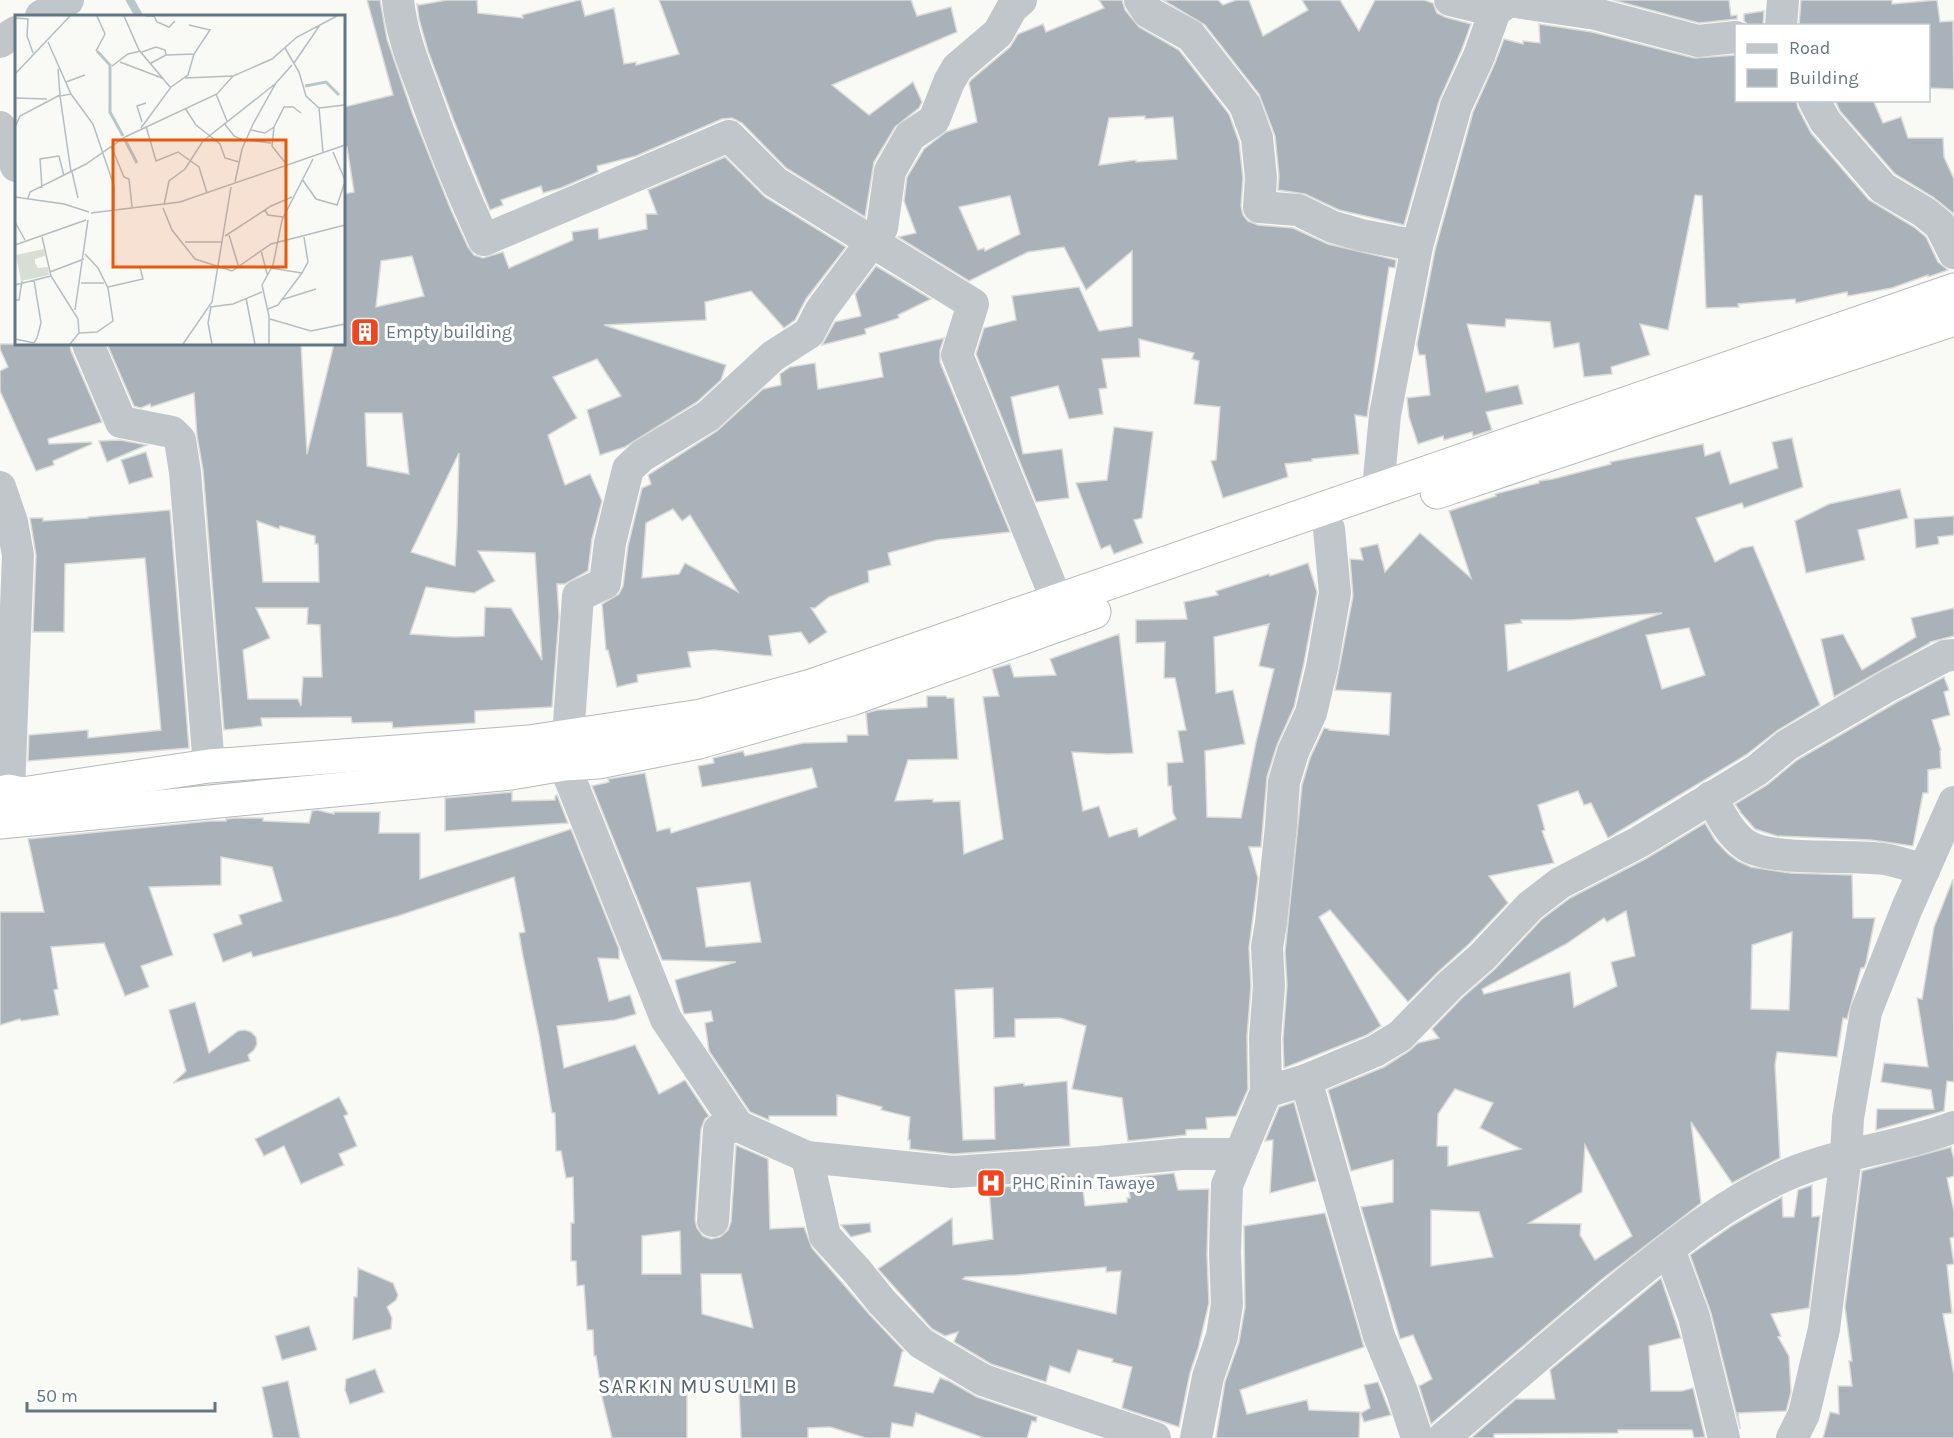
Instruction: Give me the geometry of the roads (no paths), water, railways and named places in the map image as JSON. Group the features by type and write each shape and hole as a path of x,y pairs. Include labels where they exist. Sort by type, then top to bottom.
{"highway":[{"path":"0,822 511,772 566,751 808,687 1954,290"},
{"path":"5,792 22,795 208,766 529,742 598,762 699,742 862,695 1329,529 1954,319"}],"street":[{"path":"43,15 68,0"},
{"path":"398,0 400,19 408,47 440,137 484,240 729,136 775,182 973,304 957,356 1057,601"},
{"path":"1021,0 1012,8 998,33 957,68 934,120 910,136 890,171 882,228 821,310 809,333 773,356 708,416 666,439 628,469 610,543 605,583 578,596 566,751 666,1019 738,1126 807,1157 953,1172 1182,1154 1240,1154"},
{"path":"1140,0 1148,12 1191,36 1202,47 1245,105 1257,138 1261,178 1259,207 1298,210 1333,226 1361,235 1417,246"},
{"path":"1450,0 1596,14 1698,41 1735,37"},
{"path":"1781,24 1783,0"},
{"path":"1378,489 1384,415 1417,246 1456,106 1504,4"},
{"path":"0,42 15,33"},
{"path":"1815,102 1825,121 1883,188 1924,212 1940,225 1954,254"},
{"path":"0,127 15,164"},
{"path":"88,345 121,422 172,432 180,440 185,472 208,766"},
{"path":"0,487 12,522 18,555 5,792"},
{"path":"1196,1438 1208,1377 1222,1336 1227,1304 1225,1252 1227,1185 1266,1092 1265,1038 1269,986 1267,947 1284,782 1293,752 1311,713 1324,656 1335,593 1329,529"},
{"path":"1266,1092 1306,1080 1375,1051 1400,1036 1450,985 1482,957 1530,906 1560,883 1639,842 1757,770 1787,745 1878,692 1945,656 1954,656"},
{"path":"1711,797 1728,828 1749,847 1766,852 1794,855 1884,859 1924,870"},
{"path":"1792,1438 1804,1414 1824,1329 1846,1156 1848,1118 1866,1012 1954,802"},
{"path":"1306,1080 1379,1336 1402,1392 1417,1438"},
{"path":"713,1221 719,1130 738,1126"},
{"path":"1443,1438 1588,1313 1669,1249 1742,1196 1783,1176 1846,1156 1936,1134 1954,1127"},
{"path":"807,1157 825,1236 921,1343 983,1380 1155,1438"},
{"path":"1669,1249 1694,1317 1724,1438"}],"waterway":[{"path":"130,0 138,15"}],"place":[{"name":"Empty building","path":"365,332"},
{"name":"PHC Rinin Tawaye","path":"991,1183"}],"district":[{"name":"SARKIN MUSULMI B","path":"698,1386"}]}
